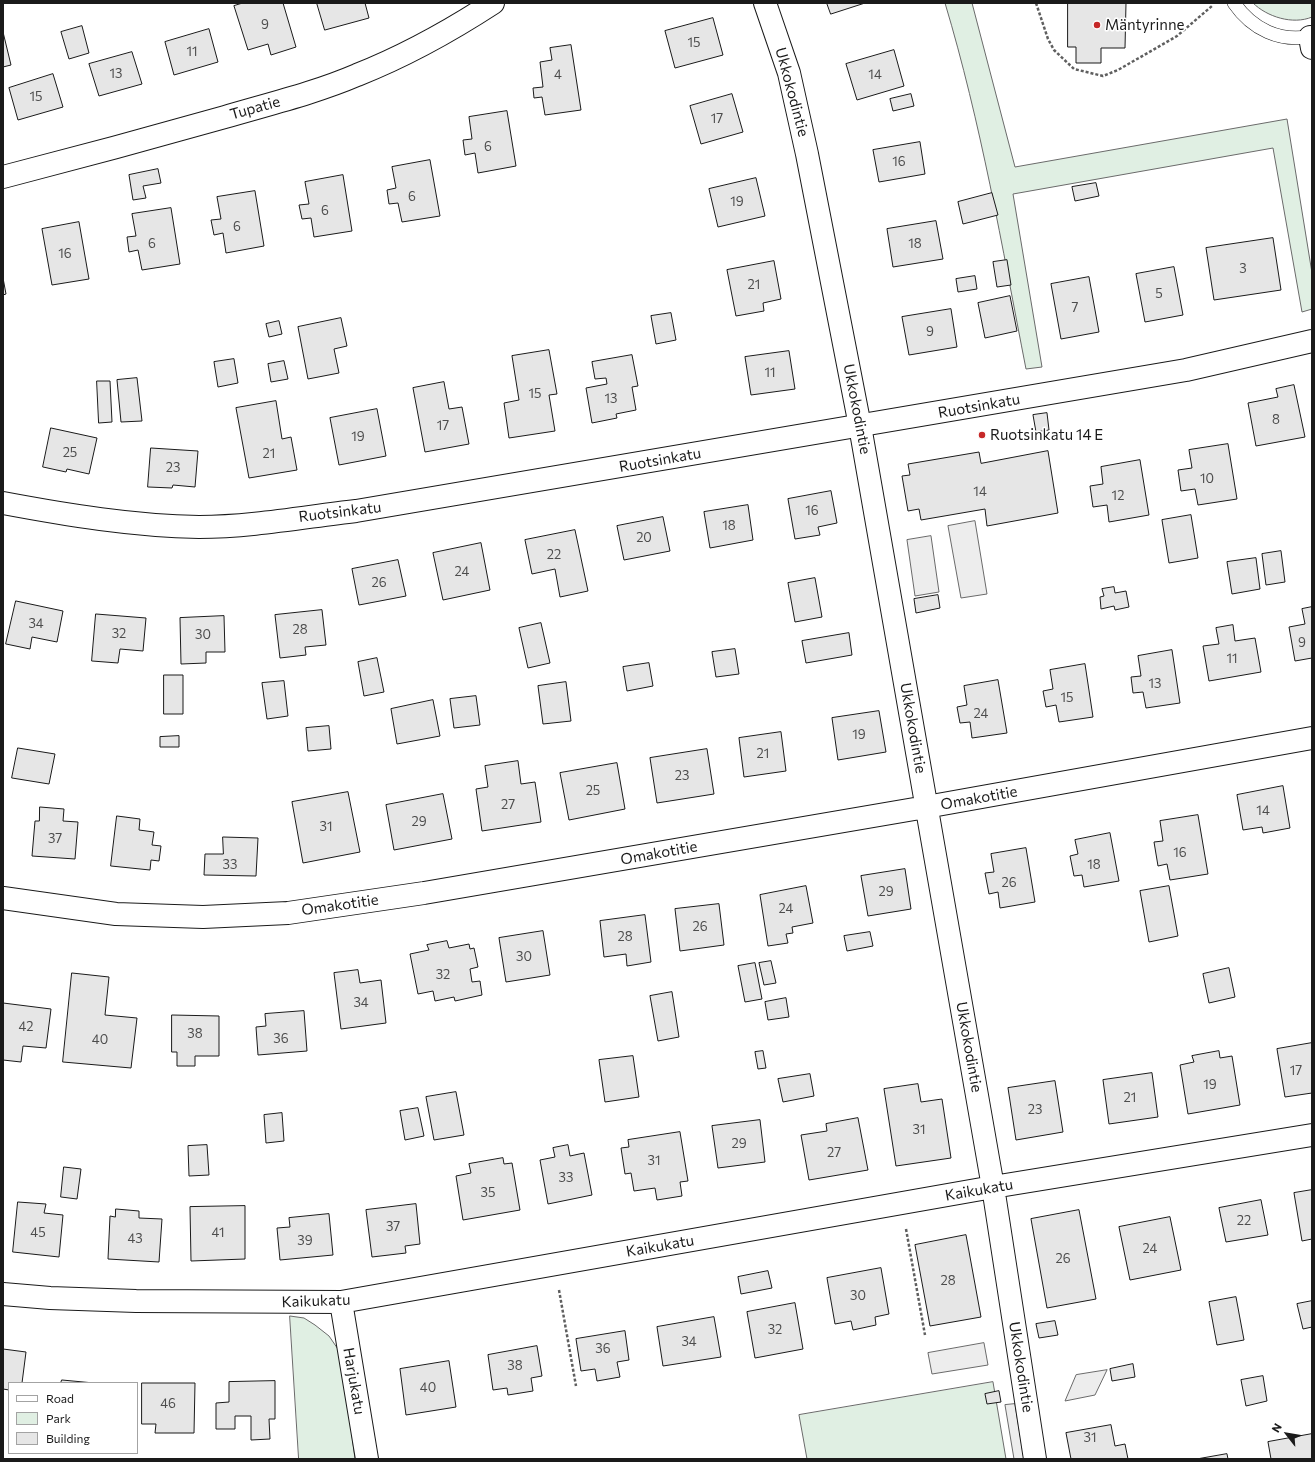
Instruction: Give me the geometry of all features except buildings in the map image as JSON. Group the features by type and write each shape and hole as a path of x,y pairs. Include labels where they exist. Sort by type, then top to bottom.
{"street":[{"name":"Tupatie","path":"3,177 237,113 356,76 407,53 453,29 493,3"},
{"name":"Ukkokodintie","path":"765,3 789,73 807,154 860,426 993,1187 1035,1459"},
{"name":"Ruotsinkatu","path":"3,503 54,513 162,525 199,527 356,511 1186,370 1312,341"},
{"name":"Omakotitie","path":"3,898 116,914 203,917 288,913 424,893 926,807 1312,738"},
{"name":"Kaikukatu","path":"3,1294 50,1298 136,1301 341,1302 993,1187 1312,1136"},
{"name":"Harjukatu","path":"341,1302 367,1459"}],"lane":[{"path":"1234,3 1250,22 1261,29 1285,37 1311,41"}],"path":[{"path":"1036,3 1048,39 1058,55 1074,69 1103,76 1118,70 1177,36 1215,3"},
{"path":"901,1203 925,1335"},
{"path":"555,1264 576,1386"}],"green space":[{"path":"945,3 972,3 1015,167 1287,119 1312,273 1312,309 1302,312 1273,148 1013,194 1042,367 1026,369 980,139 958,48"},
{"path":"1253,3 1312,3 1312,17 1289,20 1273,16"},
{"path":"290,1316 304,1318 315,1325 329,1336 342,1355 355,1459 299,1459"},
{"path":"993,1382 1006,1459 807,1459 799,1415"}],"shaded area":[{"path":"975,521 987,594 961,598 948,526"},
{"path":"931,536 939,592 915,596 907,540"},
{"path":"984,1343 988,1365 932,1374 928,1353"},
{"path":"1107,1370 1095,1395 1065,1401 1076,1375"},
{"path":"1015,1404 1024,1459 1014,1459 1005,1405"}],"place":[{"name":"Mäntyrinne","path":"1097,25"},
{"name":"Ruotsinkatu 14 E","path":"982,435"}]}
